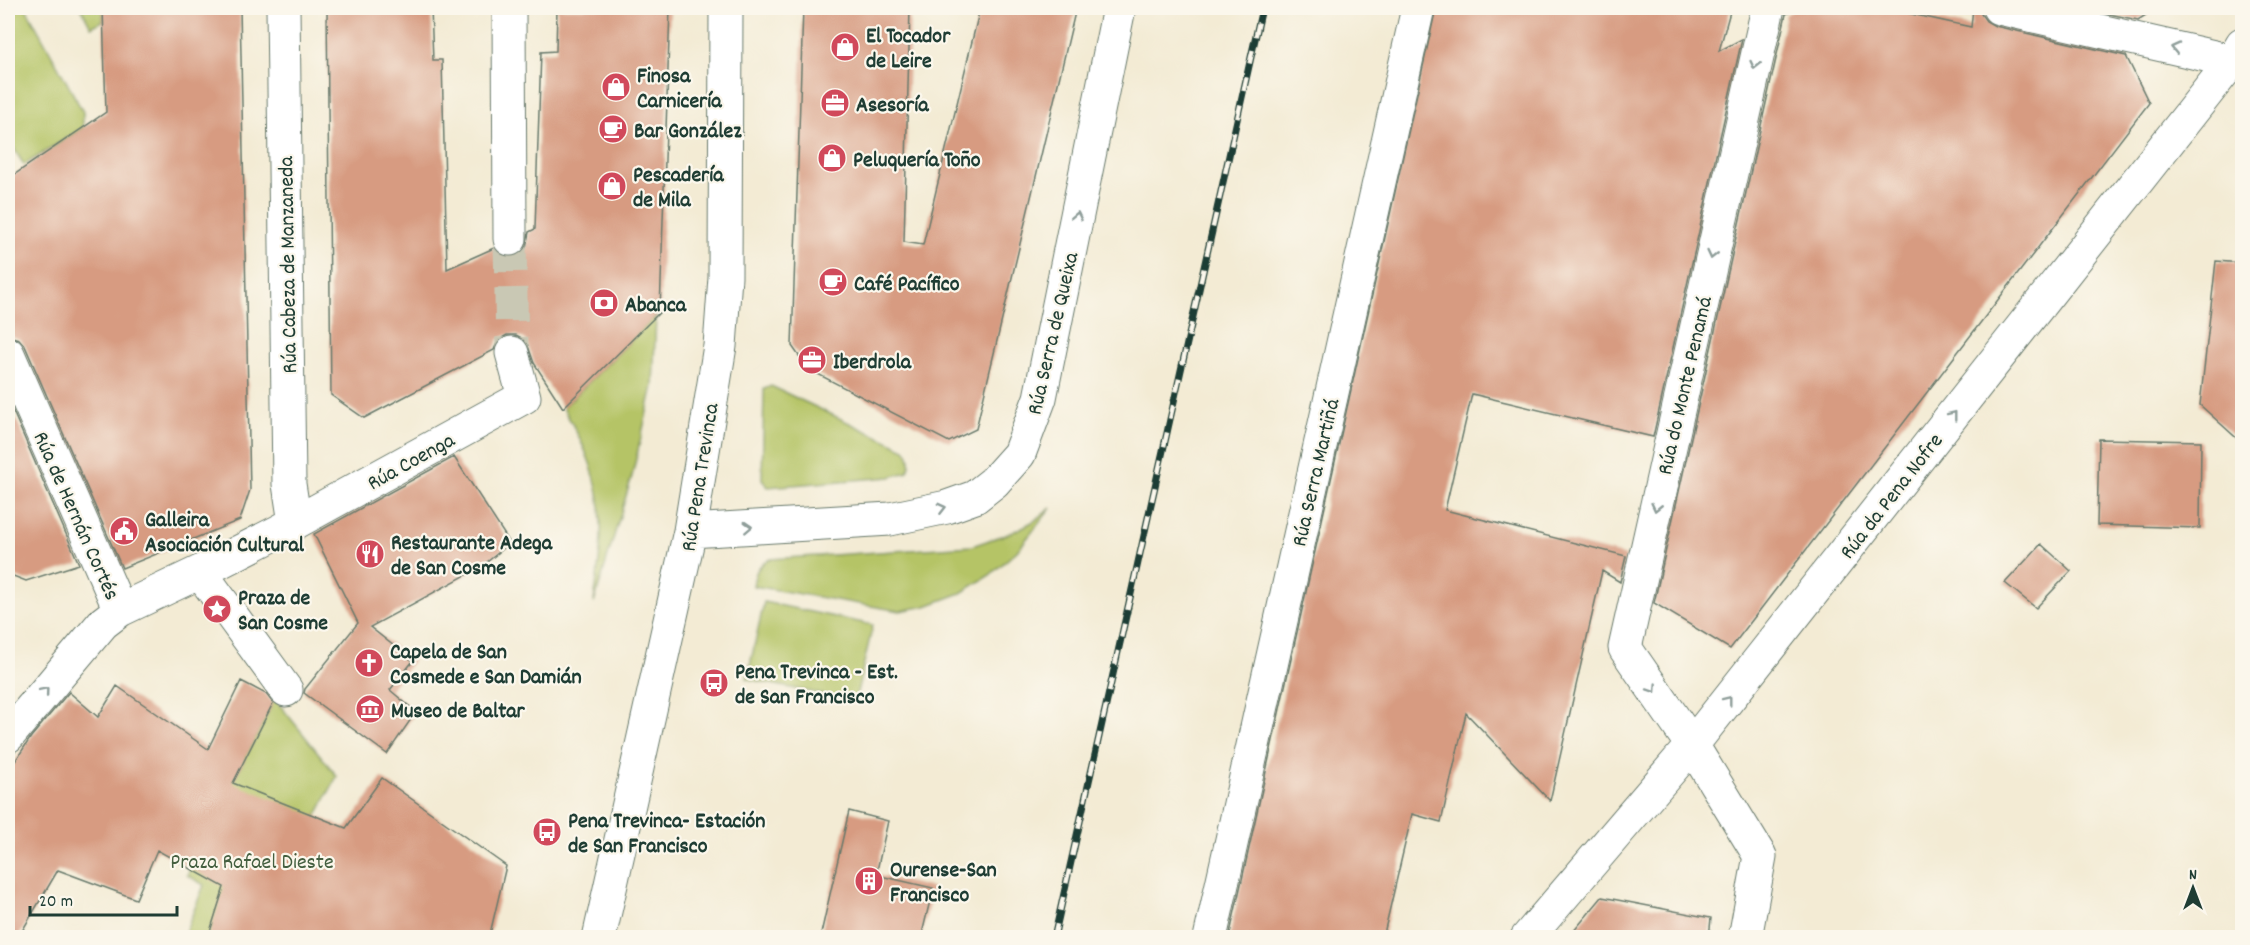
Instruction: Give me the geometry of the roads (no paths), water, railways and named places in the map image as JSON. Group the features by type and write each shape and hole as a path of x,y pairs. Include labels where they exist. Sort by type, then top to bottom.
{"street":[{"name":"Rúa Cabeza de Manzaneda","path":"283,8 289,484 295,523"},
{"path":"509,8 510,239"},
{"name":"Rúa Pena Trevinca","path":"599,938 690,531 720,346 725,277 726,8"},
{"name":"Rúa Serra de Queixa","path":"690,531 890,519 947,507 975,497 994,482 1019,454 1040,398 1119,8"},
{"name":"Rúa Serra Martiñá","path":"1210,938 1418,8"},
{"name":"Rúa do Monte Penamá","path":"1746,938 1760,856 1692,745 1625,648 1768,8"},
{"path":"1999,8 2237,53"},
{"name":"Rúa da Pena Nofre","path":"1527,938 1692,745 2237,53"},
{"name":"Rúa Coenga","path":"295,523 524,397 512,353"},
{"name":"Rúa de Hernán Cortés","path":"8,354 120,610"},
{"path":"8,736 103,623 120,610 295,523"},
{"path":"200,572 286,690"}],"tunnel":[{"path":"510,239 512,353"}],"railway":[{"path":"1054,938 1262,8"}],"place":[{"name":"El Tocador de Leire","path":"845,47"},
{"name":"Finosa Carnicería","path":"616,87"},
{"name":"Asesoría","path":"835,103"},
{"name":"Bar González","path":"613,129"},
{"name":"Peluquería Toño","path":"832,158"},
{"name":"Pescadería de Mila","path":"612,186"},
{"name":"Café Pacífico","path":"833,282"},
{"name":"Abanca","path":"604,303"},
{"name":"Iberdrola","path":"812,360"},
{"name":"Galleira Asociación Cultural","path":"124,531"},
{"name":"Restaurante Adega de San Cosme","path":"370,554"},
{"name":"Praza de San Cosme","path":"217,609"},
{"name":"Capela de San Cosmede e San Damián","path":"369,663"},
{"name":"Pena Trevinca - Est. de San Francisco","path":"714,683"},
{"name":"Museo de Baltar","path":"370,709"},
{"name":"Pena Trevinca- Estación de San Francisco","path":"547,832"},
{"name":"Ourense-San Francisco","path":"869,881"}],"park label":[{"name":"Praza Rafael Dieste","path":"252,860"}]}
